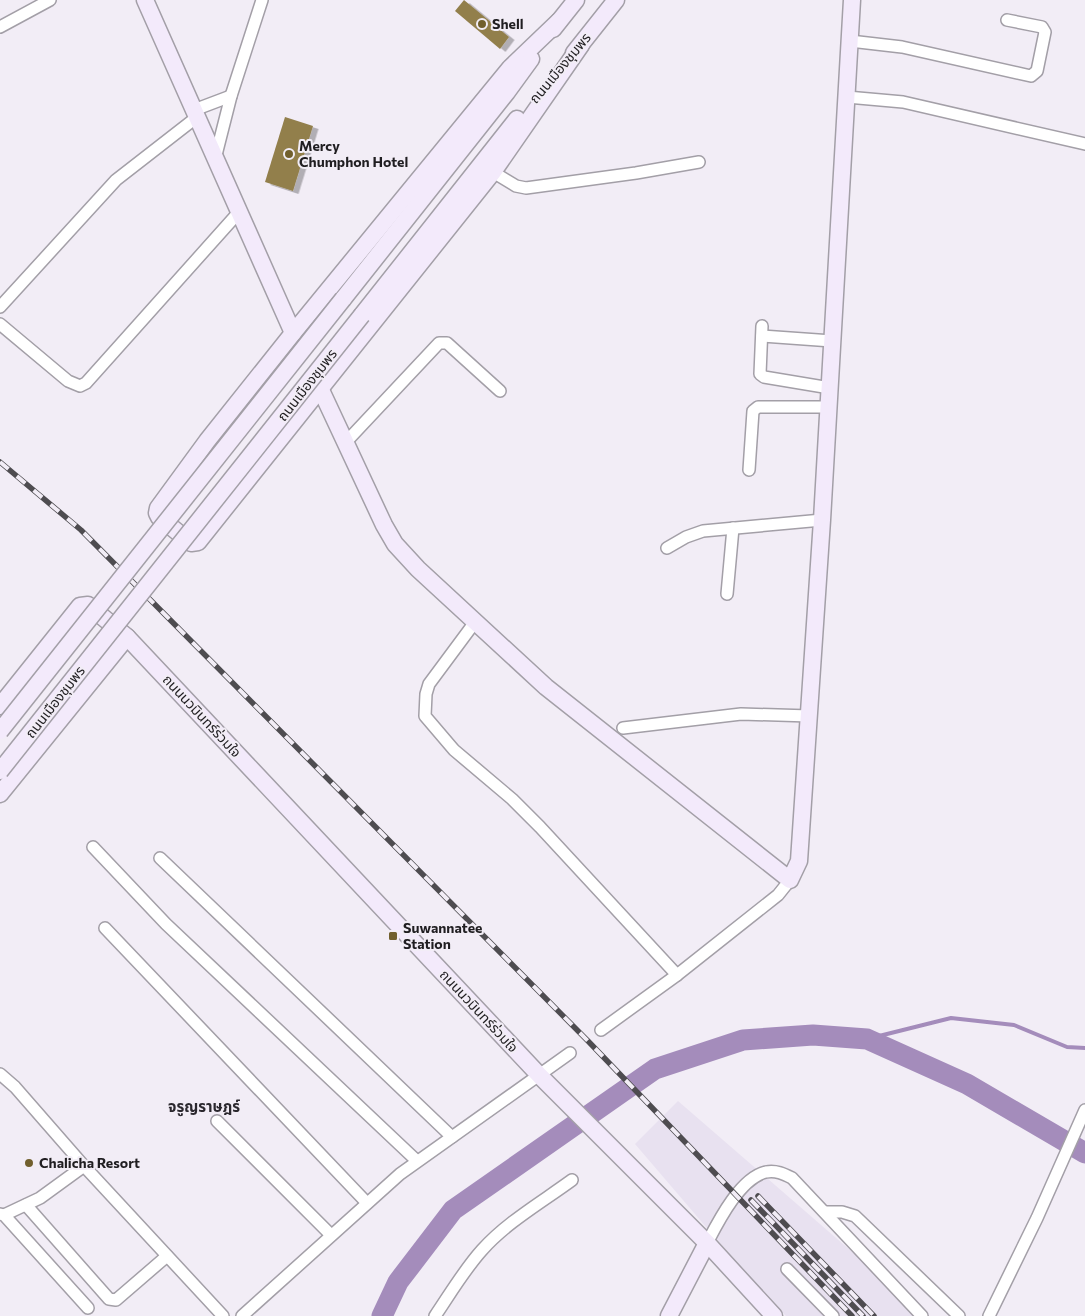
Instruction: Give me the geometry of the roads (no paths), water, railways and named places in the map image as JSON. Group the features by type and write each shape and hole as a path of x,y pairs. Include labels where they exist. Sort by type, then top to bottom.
{"street":[{"path":"0,26 50,0"},
{"path":"144,0 293,333"},
{"path":"215,159 232,96 262,0"},
{"name":"ถนนเมืองชุมพร","path":"0,731 507,92 576,0"},
{"name":"ถนนเมืองชุมพร","path":"0,771 529,105 581,45 616,0"},
{"path":"601,1030 676,975 778,895 790,880 799,861 810,716 852,0"},
{"path":"850,41 902,47 1031,76 1037,72 1045,32 1042,26 1007,20"},
{"path":"559,21 510,68 293,333 207,441 158,508 157,513 159,517 191,543 198,542 493,172 581,45"},
{"path":"0,307 116,180 195,114 232,96"},
{"path":"847,97 903,102 1085,144"},
{"path":"493,172 516,186 526,188 636,173 699,162"},
{"path":"0,324 68,381 80,386 86,383 239,212"},
{"path":"830,388 764,378 760,374 762,331 832,341"},
{"path":"346,442 439,343 447,343 500,391"},
{"path":"320,388 384,525 396,544 418,569 546,687 790,880"},
{"path":"749,470 753,411 758,407 829,407"},
{"path":"667,548 686,537 703,531 822,520"},
{"path":"727,594 733,528"},
{"name":"ถนนนวมินทร์ร่วมใจ","path":"0,706 80,606 88,605 127,637 556,1093 707,1243 774,1316"},
{"path":"475,622 429,684 426,694 425,716 454,750 519,806 676,975"},
{"path":"0,794 127,637"},
{"path":"623,728 741,714 810,716"},
{"path":"93,847 166,924 417,1161"},
{"path":"160,858 452,1137"},
{"path":"105,928 367,1203"},
{"path":"242,1316 367,1203 417,1161 570,1053"},
{"path":"0,1074 15,1087 84,1166 223,1316"},
{"path":"989,1316 1015,1265 1085,1110"},
{"path":"217,1121 331,1235"},
{"path":"84,1166 40,1198 2,1214 88,1308"},
{"path":"669,1316 724,1211 736,1196 755,1178 766,1172 780,1172 792,1178 922,1316"},
{"path":"435,1316 468,1267 483,1249 508,1226 572,1180"},
{"path":"26,1205 109,1299 116,1300 167,1256"},
{"path":"825,1212 842,1212 855,1216 959,1316"},
{"path":"787,1269 833,1316"}],"waterway":[{"path":"867,1039 951,1018 1014,1025 1067,1047 1085,1048"},
{"path":"382,1316 398,1282 453,1210 655,1069 743,1040 813,1035 867,1039 967,1084 1085,1153"}],"railway":[{"path":"0,462 81,530 588,1041 852,1316"},
{"path":"758,1196 874,1316"},
{"path":"751,1200 863,1316"}],"place":[{"name":"Shell","path":"482,24"},
{"name":"Mercy Chumphon Hotel","path":"289,154"},
{"name":"Suwannatee Station","path":"393,936"},
{"name":"Chalicha Resort","path":"29,1163"}],"district":[{"name":"จรูญราษฎร์","path":"204,1107"}]}
